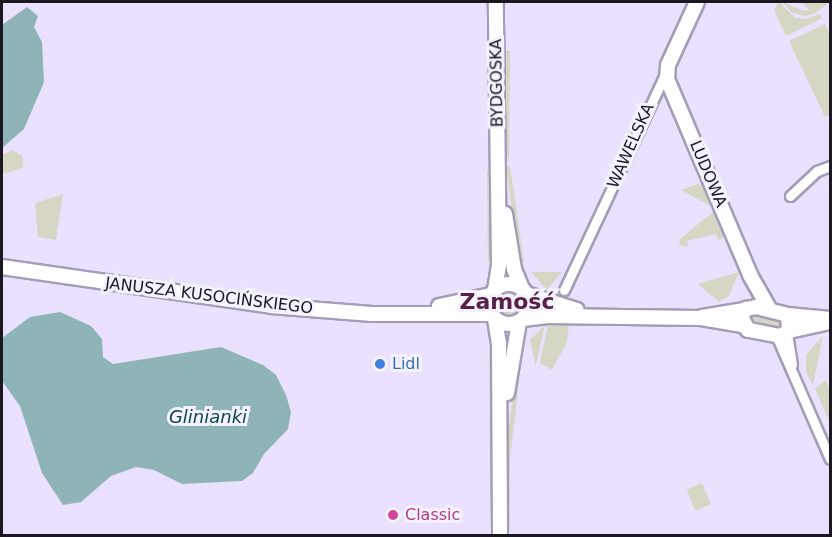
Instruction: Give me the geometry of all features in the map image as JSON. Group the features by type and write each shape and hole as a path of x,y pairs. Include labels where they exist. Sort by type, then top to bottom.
{"street":[{"name":"BYDGOSKA","path":"493,292 499,279 496,2"},
{"name":"WAWELSKA","path":"564,290 697,2"},
{"name":"LUDOWA","path":"666,72 750,275 770,310"},
{"name":"BYDGOSKA","path":"498,165 513,265 524,292"},
{"path":"790,196 817,171 831,166"},
{"name":"JANUSZA KUSOCIŃSKIEGO","path":"2,267 240,303 372,314 417,312 493,316"},
{"name":"LUDOWA","path":"742,325 750,275"},
{"path":"500,536 499,339 493,316 493,292 507,284 548,303 606,316"},
{"name":"JANUSZA KUSOCIŃSKIEGO","path":"417,312 493,292"},
{"path":"500,442 521,320 529,305 524,292"},
{"path":"701,318 744,306 788,315 831,320"},
{"path":"788,315 786,336 792,365 831,459"},
{"path":"493,316 504,324 521,320 606,316 701,318 742,325 750,332 786,336 831,320"},
{"path":"786,336 792,365"}],"shaded area":[{"path":"779,2 795,18 806,19 820,14 822,18 786,36 774,10"},
{"path":"783,2 804,11 809,10 802,2 830,2 814,14 804,16 791,12"},
{"path":"825,24 830,36 830,114 825,117 789,41"},
{"path":"502,51 510,51 509,161 504,145"},
{"path":"13,150 22,156 23,168 2,174 2,155"},
{"path":"506,166 510,166 524,262 519,262"},
{"path":"487,170 492,171 492,262 488,262"},
{"path":"698,184 703,186 710,206 681,190"},
{"path":"63,194 56,240 38,237 35,203"},
{"path":"714,211 725,237 718,240 716,234 687,241 688,247 679,245 680,239"},
{"path":"531,272 562,272 547,290"},
{"path":"739,272 729,296 719,302 698,284"},
{"path":"509,295 516,298 519,305 516,312 509,315 502,312 499,305 502,298"},
{"path":"757,314 779,319 780,327 752,324 751,317"},
{"path":"548,324 569,325 567,342 552,370 540,363"},
{"path":"545,325 536,364 535,364 530,340"},
{"path":"823,336 813,385 806,372 806,355"},
{"path":"489,346 493,346 490,439"},
{"path":"520,347 523,348 510,459 510,532 505,518 504,460"},
{"path":"826,380 830,390 830,423 815,389"},
{"path":"702,483 711,504 695,511 686,490"}],"water":[{"path":"27,7 38,16 34,27 42,42 44,82 24,129 2,148 2,25"},
{"name":"Glinianki","path":"60,312 91,326 102,339 103,357 113,364 221,347 263,365 276,375 286,395 291,412 288,429 264,454 253,473 242,481 182,484 154,470 136,467 111,476 81,502 63,505 42,473 20,406 2,381 2,338 30,317"}],"place":[{"name":"Lidl","path":"380,364"},
{"name":"Classic","path":"393,515"}],"district":[{"name":"Zamość","path":"507,302"}]}
